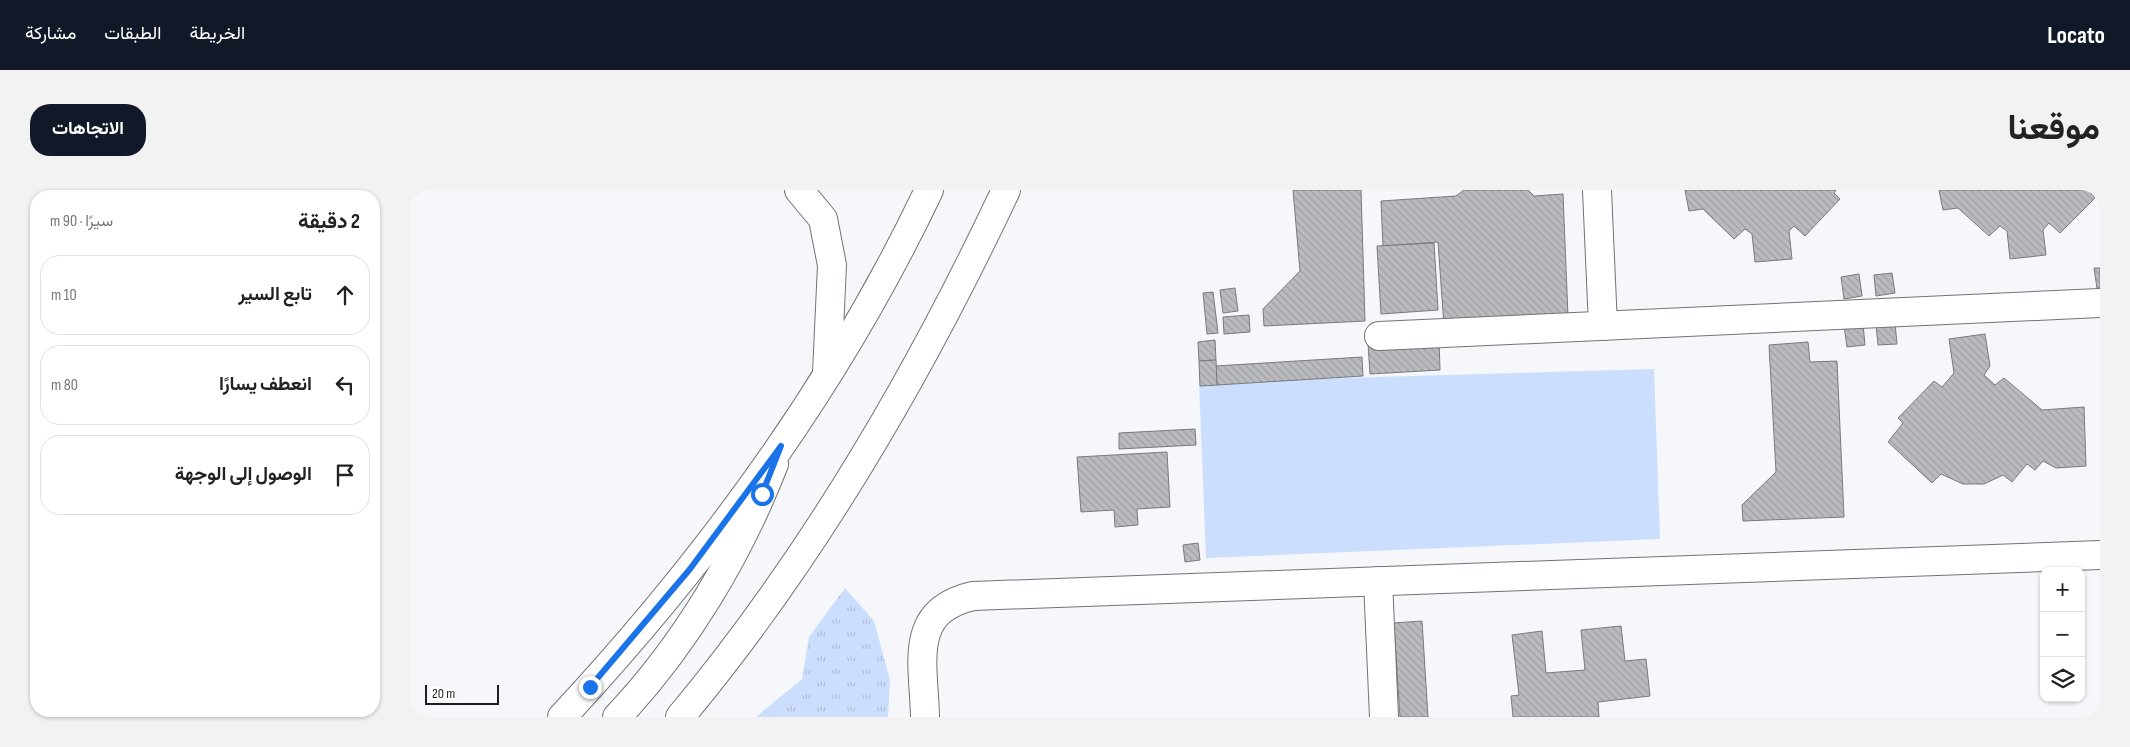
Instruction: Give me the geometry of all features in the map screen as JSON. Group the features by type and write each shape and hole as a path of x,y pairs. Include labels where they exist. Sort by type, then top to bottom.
{"street":[{"path":"799,190 823,219 832,265 827,373"},
{"path":"562,717 641,628 690,569 781,446 886,276 929,190"},
{"path":"680,717 760,614 856,471 900,398 941,322 1006,190"},
{"path":"1597,190 1604,326"},
{"path":"1379,336 2100,302"},
{"path":"617,717 687,629 715,586 744,533 781,446"},
{"path":"925,717 923,641 929,624 940,610 955,600 973,596 2100,555"},
{"path":"1378,581 1384,717"}],"green space":[{"path":"1654,369 1660,539 1206,558 1199,382"},
{"path":"845,588 874,621 890,680 888,717 756,717 802,679 809,637"}],"building":[{"path":"1293,190 1361,190 1365,321 1264,326 1263,309 1300,271"},
{"path":"1464,190 1528,190 1534,196 1563,194 1568,316 1444,326 1438,242 1383,246 1381,201 1456,196"},
{"path":"1685,190 1836,190 1834,193 1840,199 1805,236 1794,226 1789,231 1792,259 1755,262 1752,234 1745,229 1734,239 1703,209 1689,211"},
{"path":"1939,190 2088,190 2095,198 2060,233 2049,223 2043,230 2046,255 2010,259 2007,231 2000,226 1989,236 1958,208 1943,210"},
{"path":"1434,243 1438,310 1381,314 1377,246"},
{"path":"2094,268 2100,268 2100,288 2097,288"},
{"path":"1892,273 1895,293 1876,296 1874,275"},
{"path":"1859,274 1862,296 1844,299 1841,277"},
{"path":"1235,288 1238,311 1223,313 1220,290"},
{"path":"1213,292 1218,333 1207,334 1203,293"},
{"path":"1249,315 1250,332 1224,334 1223,317"},
{"path":"1895,323 1897,344 1878,345 1876,325"},
{"path":"1863,324 1865,345 1847,347 1844,326"},
{"path":"1985,334 1990,366 1984,375 1995,385 2004,378 2042,410 2084,407 2086,466 2056,468 2043,461 2035,470 2027,464 2012,482 2003,475 1984,484 1963,484 1941,474 1932,483 1888,442 1903,423 1898,418 1934,381 1942,387 1954,373 1949,339"},
{"path":"1439,339 1440,370 1370,374 1368,343"},
{"path":"1215,340 1216,360 1199,361 1198,342"},
{"path":"1808,342 1810,362 1837,361 1844,517 1743,521 1742,505 1776,472 1769,345"},
{"path":"1362,357 1363,376 1217,385 1216,366"},
{"path":"1216,360 1217,385 1200,386 1199,361"},
{"path":"1195,429 1196,445 1119,449 1119,433"},
{"path":"1167,452 1170,507 1137,509 1138,525 1115,527 1114,510 1081,512 1077,457"},
{"path":"1198,543 1200,560 1185,562 1183,545"},
{"path":"1422,621 1428,717 1400,717 1394,623"},
{"path":"1621,626 1625,661 1646,659 1650,696 1598,702 1599,717 1513,717 1511,696 1519,695 1512,635 1542,631 1546,673 1585,670 1581,630"}],"route":[{"path":"590,687 690,569 781,446 762,494"}]}
